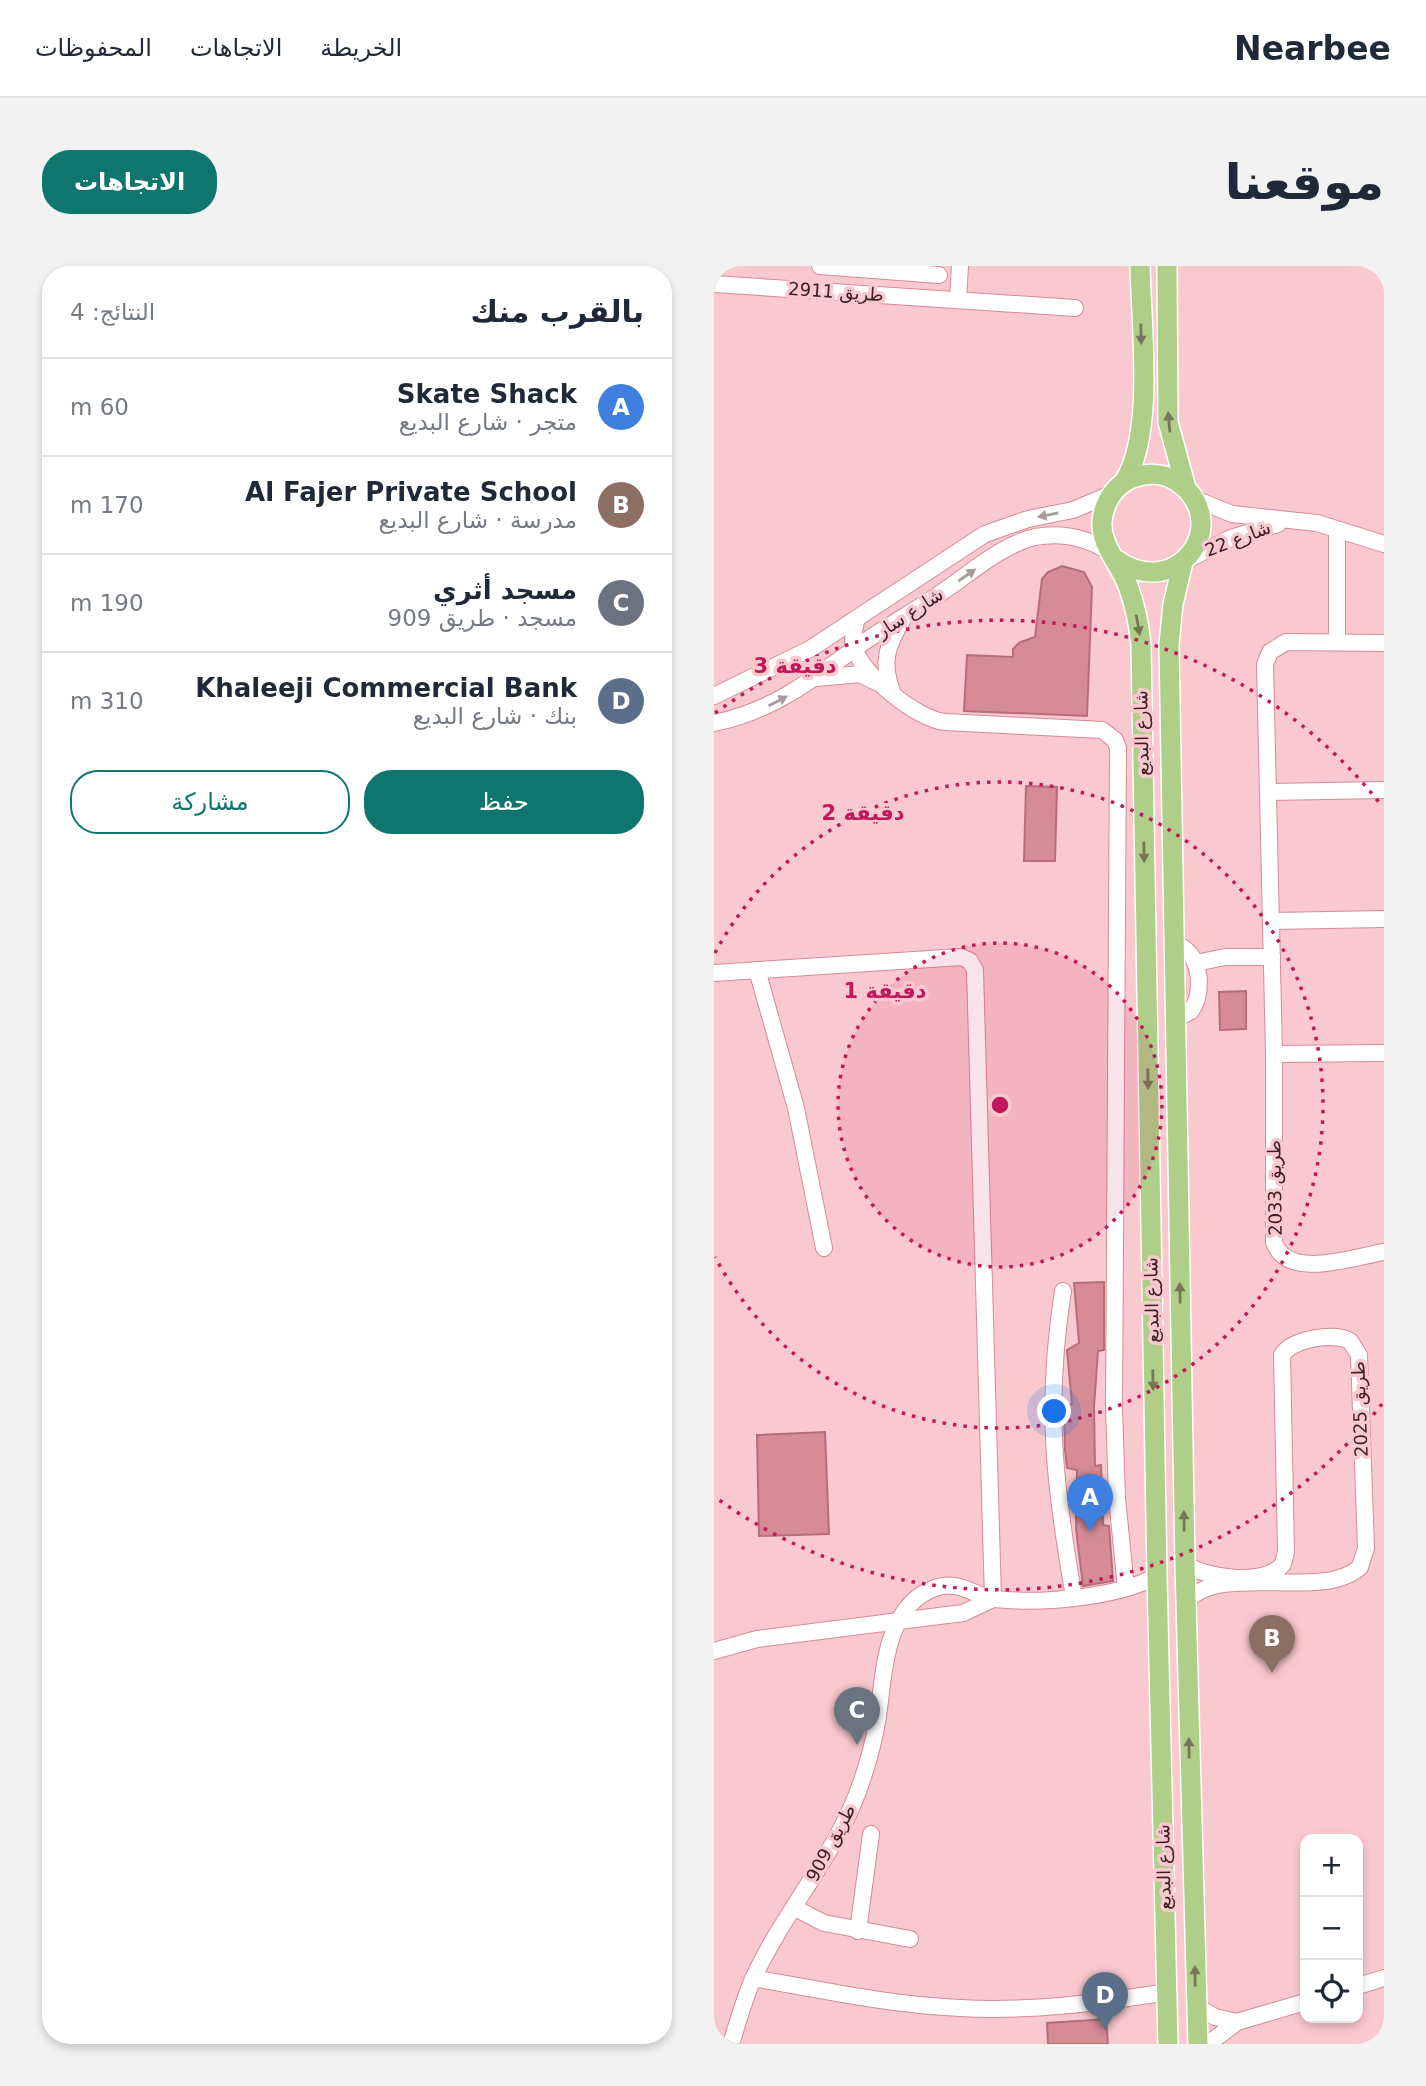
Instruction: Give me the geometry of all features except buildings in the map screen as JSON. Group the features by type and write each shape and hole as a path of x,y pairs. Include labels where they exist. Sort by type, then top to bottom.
{"main road":[{"path":"1140,266 1143,423 1135,464 1105,507 1102,523 1104,538 1114,556 1129,568 1150,573 1171,570 1183,562 1194,549 1200,533 1200,515 1190,493 1168,422 1167,266"},
{"path":"1118,487 1139,475 1156,474 1172,478 1190,493"},
{"name":"شارع البديع","path":"1114,556 1132,599 1141,644 1168,2044"},
{"name":"شارع البديع","path":"1183,562 1173,604 1169,644 1185,1563 1198,2044"}],"street":[{"path":"820,266 865,267 939,275"},
{"path":"958,300 960,266"},
{"name":"طريق 2911","path":"714,284 1076,308"},
{"name":"شارع سار","path":"714,696 790,660 856,621 985,534 1028,519 1073,510 1118,487"},
{"name":"شارع 22","path":"1190,493 1232,514 1294,520 1384,544"},
{"name":"شارع 22","path":"1183,562 1231,538 1294,520"},
{"path":"1337,530 1337,642"},
{"name":"شارع سار","path":"714,723 775,704 1004,551 1034,538 1076,537 1095,542 1114,556"},
{"path":"895,696 887,676 885,657 891,639 905,616"},
{"path":"856,621 854,649 895,696 912,711 930,720 1102,730 1115,740 1118,748 1114,1408 1117,1498 1126,1588"},
{"name":"طريق 2033","path":"1384,643 1286,642 1275,648 1267,658 1274,1054 1274,1234 1277,1250 1282,1257 1297,1265 1384,1252"},
{"path":"815,678 860,674 895,696"},
{"path":"1268,792 1384,790"},
{"path":"1272,921 1384,919"},
{"path":"1174,945 1189,950 1196,963 1195,1007 1187,1015 1175,1019"},
{"path":"714,973 961,957 970,961 975,970 993,1599"},
{"path":"1196,963 1225,957 1272,957"},
{"path":"757,970 796,1108 824,1248"},
{"path":"1274,1054 1384,1053"},
{"path":"1063,1291 1052,1386 1052,1434 1055,1481 1074,1597"},
{"name":"طريق 2025","path":"1186,1602 1198,1591 1213,1584 1306,1581 1349,1574 1360,1567 1365,1555 1359,1355 1354,1345 1344,1338 1294,1344 1285,1350 1280,1361 1286,1552"},
{"path":"1185,1563 1214,1576 1265,1576 1279,1569 1286,1552"},
{"path":"1286,1552 1289,1561 1306,1581"},
{"path":"714,1651 757,1639 963,1613 993,1599 1074,1597 1126,1588 1157,1576"},
{"name":"طريق 909","path":"731,2044 753,1978 847,1821 864,1775 876,1727 888,1646 900,1620 920,1596 936,1587 970,1588 993,1599"},
{"path":"858,1931 871,1834"},
{"path":"795,1908 824,1923 910,1939"},
{"path":"753,1978 891,2001 960,2008 1030,2008 1167,1992"},
{"path":"1363,1985 1384,1979"},
{"path":"1208,2044 1237,2022 1300,2003"},
{"path":"1196,2006 1215,2017 1237,2022"}],"place":[{"name":"Skate Shack","path":"1090,1532"},
{"name":"Al Fajer Private School","path":"1272,1673"},
{"name":"مسجد أثري","path":"857,1745"},
{"name":"Khaleeji Commercial Bank","path":"1105,2030"}]}
